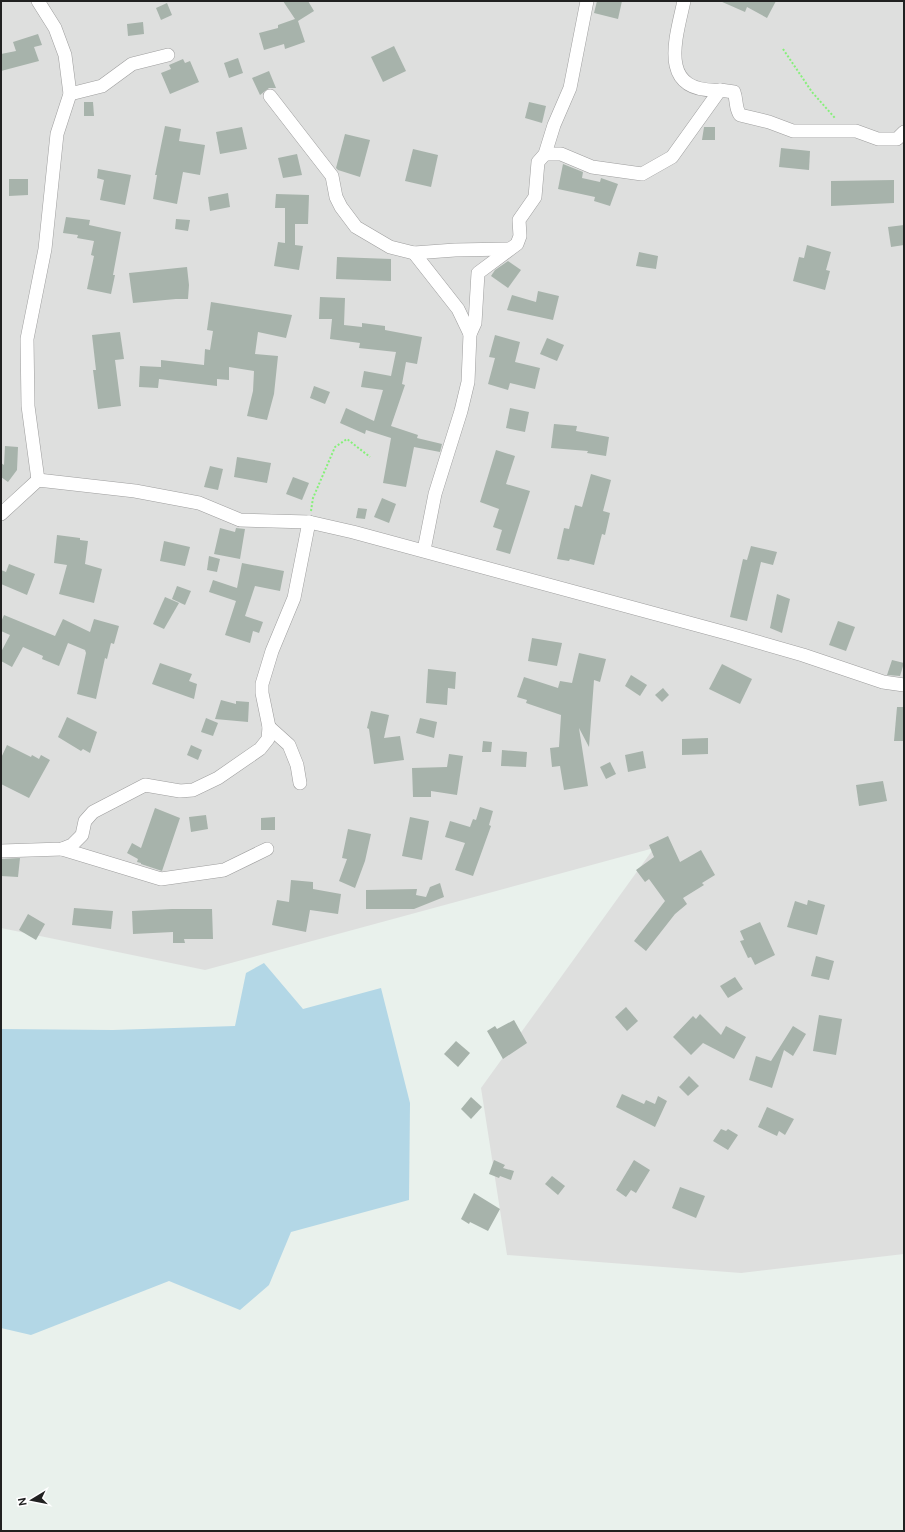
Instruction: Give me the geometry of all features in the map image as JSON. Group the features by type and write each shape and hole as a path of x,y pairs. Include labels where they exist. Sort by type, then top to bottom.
{"street":[{"path":"38,1 55,28 65,55 70,94 57,134 45,249 27,339 28,406 38,480"},
{"path":"424,550 435,494 461,411 468,382 470,334 476,323 478,273 517,244 520,236 519,220 535,197 538,162 545,154 554,125 570,88 587,1"},
{"path":"684,1 676,39 675,60 679,74 687,86 706,90 734,92 737,99 736,110 740,115 769,122 792,131 856,131 878,139 897,139 904,132"},
{"path":"70,94 102,86 132,64 168,55"},
{"path":"545,154 561,154 592,167 642,174 672,157 720,90"},
{"path":"270,96 332,176 336,197 341,207 356,227 390,247 414,253 455,250 508,250"},
{"path":"414,253 458,309 470,334"},
{"path":"1,514 38,480 135,491 185,500 199,503 240,520 309,522 424,550 730,634 802,655 883,682 904,685"},
{"path":"1,851 62,849 72,846 82,835 85,821 93,812 145,785 180,791 193,790 208,784 260,750 268,739 269,727 262,693 262,684 272,651 294,598 309,522"},
{"path":"269,727 289,745 297,765 300,783"},
{"path":"62,849 161,879 224,870 267,849"}],"path":[{"path":"783,49 812,92 847,131"},
{"path":"309,522 312,498 335,447 347,439 370,457"}],"shaded area":[{"path":"1,1 904,1 904,1254 741,1273 507,1255 481,1088 654,848 205,970 1,928"},
{"path":"264,963 303,1009 381,988 410,1103 409,1200 291,1232 269,1285 240,1310 169,1281 31,1335 1,1328 1,1029 113,1030 235,1026 246,973"}],"building":[{"path":"283,1 308,1 314,11 298,21 305,42 285,49 284,44 264,50 259,33 278,28 278,25 295,19"},
{"path":"597,1 622,1 618,19 594,13"},
{"path":"720,1 776,1 767,18 747,7 745,12"},
{"path":"167,3 172,15 161,20 156,8"},
{"path":"143,22 144,34 128,36 127,24"},
{"path":"38,34 42,45 34,47 39,61 1,71 1,54 16,51 13,42"},
{"path":"394,46 406,71 383,82 371,57"},
{"path":"238,58 243,73 229,78 224,63"},
{"path":"183,59 185,63 190,61 199,82 170,94 161,73 171,69 169,65"},
{"path":"269,71 276,88 269,88 260,95 252,78"},
{"path":"84,102 93,102 94,116 84,116"},
{"path":"529,102 546,106 542,123 525,118"},
{"path":"165,126 181,129 179,141 205,145 200,175 183,172 177,204 153,199 157,175 155,175"},
{"path":"242,127 247,149 220,154 216,132"},
{"path":"704,127 715,127 715,140 702,140"},
{"path":"345,134 370,140 360,177 336,168"},
{"path":"781,148 810,151 809,170 779,167"},
{"path":"413,149 438,155 431,187 405,181"},
{"path":"297,154 302,175 283,178 278,158"},
{"path":"563,164 583,172 582,178 600,182 601,178 618,184 610,206 594,201 595,197 558,189"},
{"path":"98,169 131,175 125,205 100,200 104,180 97,178"},
{"path":"9,179 28,179 28,195 9,196"},
{"path":"894,180 894,203 831,206 831,181"},
{"path":"228,193 230,207 210,211 208,197"},
{"path":"276,194 309,195 308,224 295,224 295,245 303,246 299,270 274,266 278,242 285,243 285,208 275,208"},
{"path":"66,217 90,220 89,225 121,232 111,294 87,289 94,256 91,255 94,241 77,238 78,235 63,233"},
{"path":"176,219 190,220 188,231 175,229"},
{"path":"904,225 904,245 891,247 888,227"},
{"path":"807,245 831,252 826,270 830,271 825,290 793,281 799,257 804,258"},
{"path":"639,252 658,256 656,269 636,266"},
{"path":"337,257 391,259 391,281 336,279"},
{"path":"508,261 521,270 508,288 491,276 495,270"},
{"path":"187,267 189,285 188,299 133,303 129,273"},
{"path":"538,291 559,296 553,320 507,310 512,295 536,302"},
{"path":"320,297 345,298 344,325 362,327 362,323 385,326 385,330 422,337 417,364 406,362 402,384 405,385 391,426 418,435 417,438 442,444 440,452 414,447 406,487 383,483 391,438 366,430 365,434 340,423 346,408 374,421 383,390 361,387 364,371 391,376 396,352 359,348 360,343 330,339 332,319 319,319"},
{"path":"211,302 292,315 286,338 258,332 255,354 278,356 274,394 267,420 247,416 253,391 254,371 229,367 229,380 217,379 217,386 159,379 158,388 139,387 140,366 161,367 161,360 204,365 205,349 210,350 213,331 207,330"},
{"path":"120,332 124,359 115,360 121,406 98,409 93,370 96,370 92,335"},
{"path":"495,335 520,342 515,362 540,368 535,389 510,383 508,390 488,384 495,358 489,357"},
{"path":"547,338 564,345 557,361 540,354"},
{"path":"314,386 330,392 325,404 310,398"},
{"path":"510,408 529,412 525,432 506,428"},
{"path":"554,424 577,426 576,431 609,437 606,456 587,453 588,451 551,448"},
{"path":"5,446 18,447 17,470 8,482 1,477 1,463 4,465"},
{"path":"496,450 515,456 506,484 530,491 510,554 496,550 502,530 493,527 499,509 480,502"},
{"path":"237,457 271,463 267,483 234,477"},
{"path":"210,466 223,469 218,490 204,487"},
{"path":"591,474 611,480 603,511 610,513 605,535 602,534 594,565 570,559 569,561 557,559 564,528 569,529 575,505 582,507"},
{"path":"293,477 309,483 302,500 286,494"},
{"path":"382,498 396,504 389,523 374,517"},
{"path":"358,508 367,509 365,519 356,518"},
{"path":"220,528 235,532 236,528 245,529 240,559 214,554"},
{"path":"57,535 80,538 80,540 88,541 85,564 102,569 94,603 59,594 67,565 54,563"},
{"path":"164,541 190,547 185,566 160,561"},
{"path":"751,546 777,552 773,565 761,562 747,621 730,617 743,559 747,560"},
{"path":"209,556 220,559 217,572 207,570"},
{"path":"242,563 284,571 280,591 255,586 245,616 263,622 259,633 253,631 250,643 225,635 236,601 209,592 213,580 237,588"},
{"path":"9,564 35,574 27,595 1,584 1,570 6,572"},
{"path":"177,586 191,591 185,605 172,599"},
{"path":"777,594 790,599 782,633 770,628"},
{"path":"165,597 179,603 164,629 153,624"},
{"path":"4,615 55,636 63,619 90,632 94,619 119,626 114,644 111,643 107,659 105,658 96,699 77,694 86,653 85,650 68,643 59,666 42,659 43,656 23,647 12,667 1,661 1,652 10,635 1,631 1,622"},
{"path":"838,621 855,627 846,651 829,645"},
{"path":"532,638 562,643 557,666 528,661"},
{"path":"579,653 606,659 600,682 594,680 589,747 579,728 588,786 564,790 560,766 552,767 550,748 559,747 561,715 526,703 527,700 517,697 524,677 558,688 560,681 572,683"},
{"path":"892,660 904,663 900,676 887,675"},
{"path":"160,663 192,674 189,681 197,684 194,699 152,684"},
{"path":"722,664 752,679 740,704 709,689"},
{"path":"428,669 456,672 455,689 448,688 447,705 426,703"},
{"path":"631,675 647,685 640,696 625,686"},
{"path":"663,688 669,695 662,702 655,695"},
{"path":"221,700 236,704 236,701 249,702 248,722 215,719"},
{"path":"897,707 904,707 904,741 894,741"},
{"path":"371,711 389,715 384,738 400,736 404,760 374,764 369,729 367,728"},
{"path":"67,717 97,732 90,753 83,749 81,751 58,737"},
{"path":"206,718 218,723 213,736 201,732"},
{"path":"420,718 437,722 434,738 416,733"},
{"path":"708,738 708,754 682,755 682,739"},
{"path":"483,741 492,742 491,752 482,752"},
{"path":"7,745 31,757 32,755 39,759 41,755 50,760 29,798 1,784 1,758"},
{"path":"191,745 202,750 198,760 187,755"},
{"path":"502,750 527,752 526,767 501,766"},
{"path":"643,751 646,768 628,772 625,755"},
{"path":"449,754 463,756 457,795 431,791 431,797 413,797 412,768 447,767"},
{"path":"610,762 616,774 606,779 600,767"},
{"path":"883,781 887,801 859,806 856,785"},
{"path":"480,807 493,811 489,825 491,826 473,876 455,870 465,843 445,837 450,821 470,827 473,819 476,820"},
{"path":"155,808 180,818 162,871 137,862 138,859 127,853 132,843 141,848"},
{"path":"206,815 208,829 191,832 189,817"},
{"path":"275,817 275,830 261,830 261,818"},
{"path":"410,817 429,821 422,860 402,856"},
{"path":"348,829 371,834 365,861 355,888 339,881 347,859 342,858"},
{"path":"668,836 680,862 701,850 715,875 702,883 704,885 683,898 687,904 675,914 646,951 634,941 665,901 649,879 645,882 636,870 654,857 649,845"},
{"path":"20,858 18,877 1,876 1,859"},
{"path":"291,880 313,882 313,889 341,894 338,914 310,910 306,932 272,925 277,900 289,902"},
{"path":"440,883 444,897 414,909 366,909 366,890 417,889 416,895 426,897 430,887"},
{"path":"808,900 825,905 817,935 787,927 795,901 807,905"},
{"path":"74,908 113,911 111,929 72,925"},
{"path":"212,909 213,939 184,939 185,943 173,943 173,932 133,934 132,911"},
{"path":"28,914 45,924 36,940 19,930"},
{"path":"760,922 775,955 755,965 751,957 748,958 740,941 744,940 740,931"},
{"path":"816,956 834,961 829,980 811,976"},
{"path":"735,977 743,989 728,998 720,986"},
{"path":"626,1007 638,1021 627,1031 615,1017"},
{"path":"700,1014 721,1035 726,1026 746,1037 734,1059 703,1043 691,1055 673,1037 693,1016 696,1019"},
{"path":"819,1015 842,1019 836,1055 813,1051"},
{"path":"514,1020 527,1043 503,1059 487,1031 495,1026 497,1029"},
{"path":"793,1026 806,1034 793,1056 784,1050 772,1088 749,1080 756,1056 771,1061"},
{"path":"456,1041 470,1053 458,1067 444,1054"},
{"path":"689,1076 699,1086 688,1096 679,1087"},
{"path":"622,1094 644,1104 646,1100 655,1104 658,1096 667,1101 655,1127 616,1107"},
{"path":"471,1097 482,1107 471,1119 461,1109"},
{"path":"767,1107 794,1119 785,1135 779,1131 777,1136 758,1127"},
{"path":"721,1129 726,1131 728,1129 738,1135 728,1150 713,1141"},
{"path":"494,1160 505,1165 503,1168 514,1171 511,1180 500,1176 499,1178 489,1174"},
{"path":"634,1160 650,1170 636,1193 631,1190 626,1197 616,1190"},
{"path":"552,1176 565,1186 558,1195 545,1184"},
{"path":"680,1187 705,1196 696,1218 672,1208"},
{"path":"474,1193 500,1209 488,1231 470,1222 469,1224 461,1219"}]}
